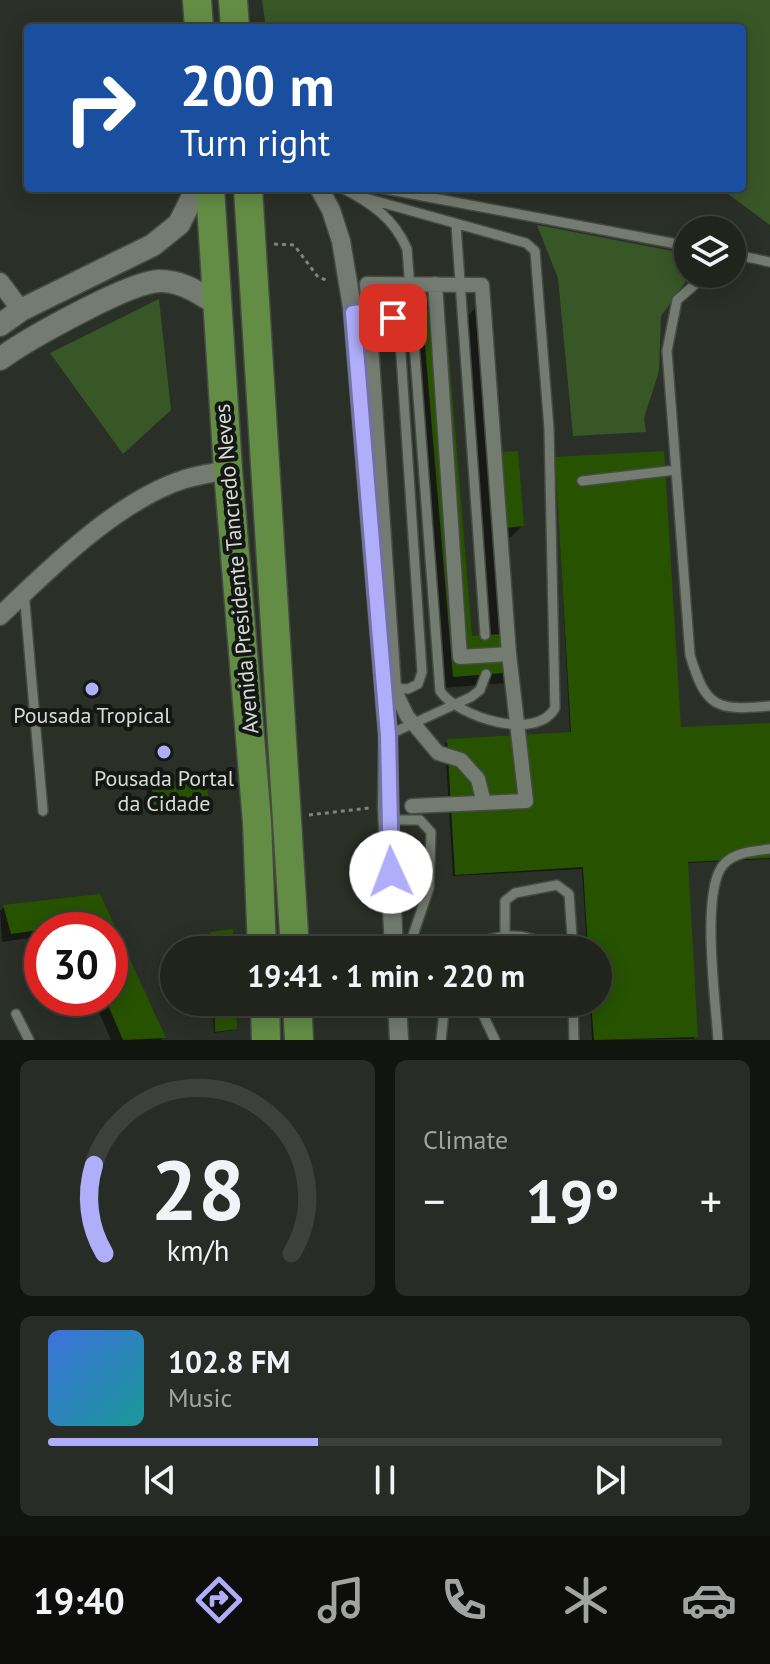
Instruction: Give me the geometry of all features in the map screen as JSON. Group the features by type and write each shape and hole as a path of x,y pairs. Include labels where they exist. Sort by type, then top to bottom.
{"main road":[{"path":"197,0 199,24"},
{"path":"233,0 235,24"},
{"name":"Avenida Presidente Tancredo Neves","path":"210,192 228,470 256,807 261,936"},
{"name":"Avenida Presidente Tancredo Neves","path":"248,192 294,936"},
{"path":"265,1016 266,1040"},
{"path":"298,1016 299,1040"}],"street":[{"path":"0,325 21,310 153,245 179,224 195,192"},
{"path":"321,192 331,210 361,311 389,688 393,936"},
{"path":"0,359 37,334 158,281 189,287 217,304"},
{"path":"0,282 21,310"},
{"path":"361,311 367,284 482,285 509,654 526,801 412,806"},
{"path":"435,284 460,657 509,654"},
{"path":"0,616 78,545 126,511 183,480 228,470"},
{"path":"389,688 438,753 461,760 478,779 484,803"},
{"path":"398,1016 399,1040"}],"lane":[{"path":"350,192 383,213 399,230 407,249 440,691 453,707 519,725 543,721 555,708 549,429 535,251 526,243 358,196"},
{"path":"401,192 674,243"},
{"path":"456,225 485,635"},
{"path":"746,257 770,262"},
{"path":"691,288 673,308 667,351 690,655 700,689 713,703 726,708 770,706"},
{"path":"361,311 381,310 393,318 400,340 421,679 408,689 389,688"},
{"path":"582,481 676,470"},
{"path":"24,592 43,811"},
{"path":"388,735 453,707 480,690 486,674"},
{"path":"389,820 420,820 431,832 429,888 413,936"},
{"path":"718,1040 710,920 716,878 722,865 732,857 770,849"},
{"path":"505,936 505,901 515,893 557,885 569,894 572,936"},
{"path":"16,1014 29,1040"},
{"path":"441,1040 444,1016"},
{"path":"484,1016 495,1040"},
{"path":"573,1016 574,1040"}],"path":[{"path":"254,251 279,242 294,245 318,277 336,284"},
{"path":"302,816 371,808"}],"green space":[{"path":"262,0 770,0 770,225 725,192 746,192 746,24 265,24"},
{"path":"537,225 674,251 674,288 681,288 661,316 659,371 644,418 646,432 573,436 558,278"},
{"path":"159,299 171,410 123,454 50,353"}],"building":[{"path":"488,305 500,452 518,451 524,526 505,528 517,672 453,677 422,310 445,308 472,636 502,634 475,306"},
{"path":"664,451 681,727 770,723 770,858 688,862 698,1037 594,1040 592,1016 612,1016 612,936 587,936 583,867 455,875 447,739 571,732 555,457"},
{"path":"207,781 209,805 153,808 152,783"},
{"path":"100,894 108,912 24,912 24,932 11,934 3,905"},
{"path":"233,929 233,936 210,936 210,932"},
{"path":"128,955 166,1038 123,1040 113,1016 128,1016"},
{"path":"214,1016 237,1016 237,1029 215,1032"}],"place":[{"name":"Pousada Tropical","path":"92,689"},
{"name":"Pousada Portal da Cidade","path":"164,752"}],"route":[{"path":"391,872 387,807 388,735 353,313 381,310 393,318"}]}
